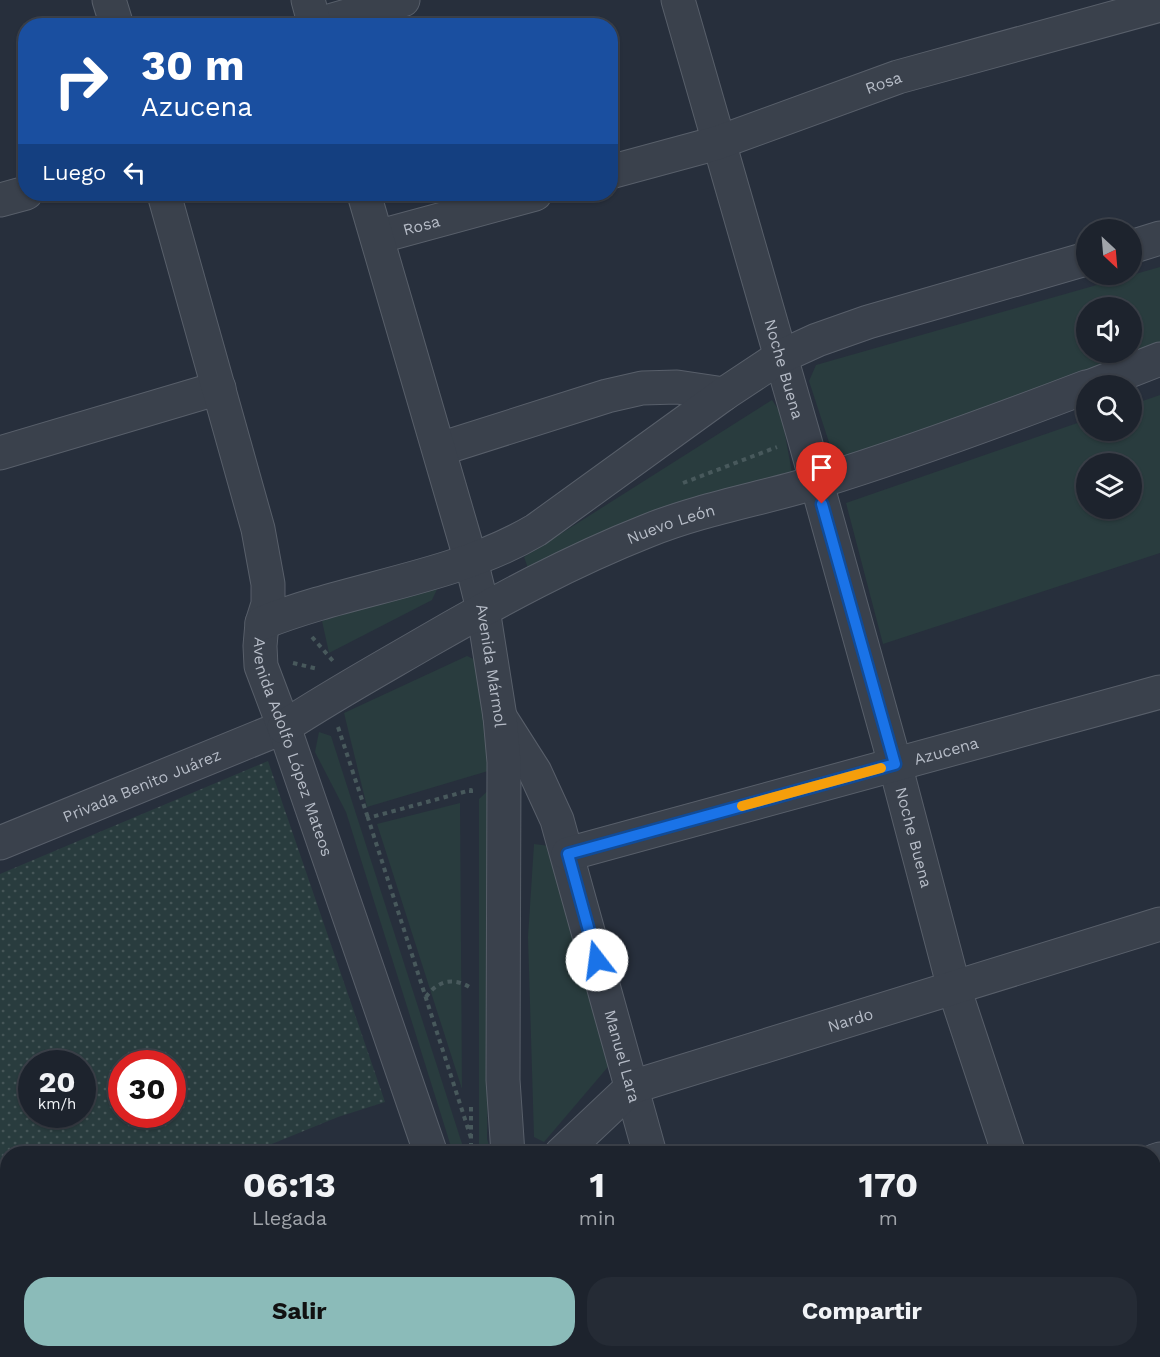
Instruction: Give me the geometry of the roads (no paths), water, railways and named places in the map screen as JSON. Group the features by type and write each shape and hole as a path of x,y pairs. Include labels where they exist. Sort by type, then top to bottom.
{"street":[{"path":"109,0 115,18"},
{"path":"308,0 313,18"},
{"path":"340,18 403,0"},
{"name":"Noche Buena","path":"678,0 895,764 954,988 1006,1146"},
{"name":"Rosa","path":"618,170 717,143 898,77 1160,5"},
{"path":"0,200 18,195"},
{"name":"Avenida Adolfo López Mateos","path":"166,201 258,529 268,584 268,604 262,623 260,646 261,666 285,727 428,1146"},
{"name":"Avenida Mármol","path":"366,201 471,561 483,609 500,717 505,795 503,1080 507,1146"},
{"name":"Rosa","path":"377,237 508,201"},
{"path":"1142,244 1160,238"},
{"path":"262,623 298,609 471,561 495,552 536,530 724,394 780,357 817,340 868,322 1076,262"},
{"path":"1119,375 1160,359"},
{"path":"440,449 607,396 642,388 677,387 724,394"},
{"path":"0,453 219,388"},
{"name":"Nuevo León","path":"285,727 329,698 483,609 568,564 649,530 816,482 958,436 1076,391"},
{"name":"Azucena","path":"568,854 1160,692"},
{"path":"500,717 535,772 557,820 568,854"},
{"name":"Privada Benito Juárez","path":"0,843 285,727"},
{"name":"Manuel Lara","path":"568,854 648,1146"},
{"name":"Nardo","path":"569,1146 632,1087 1160,924"}]}
